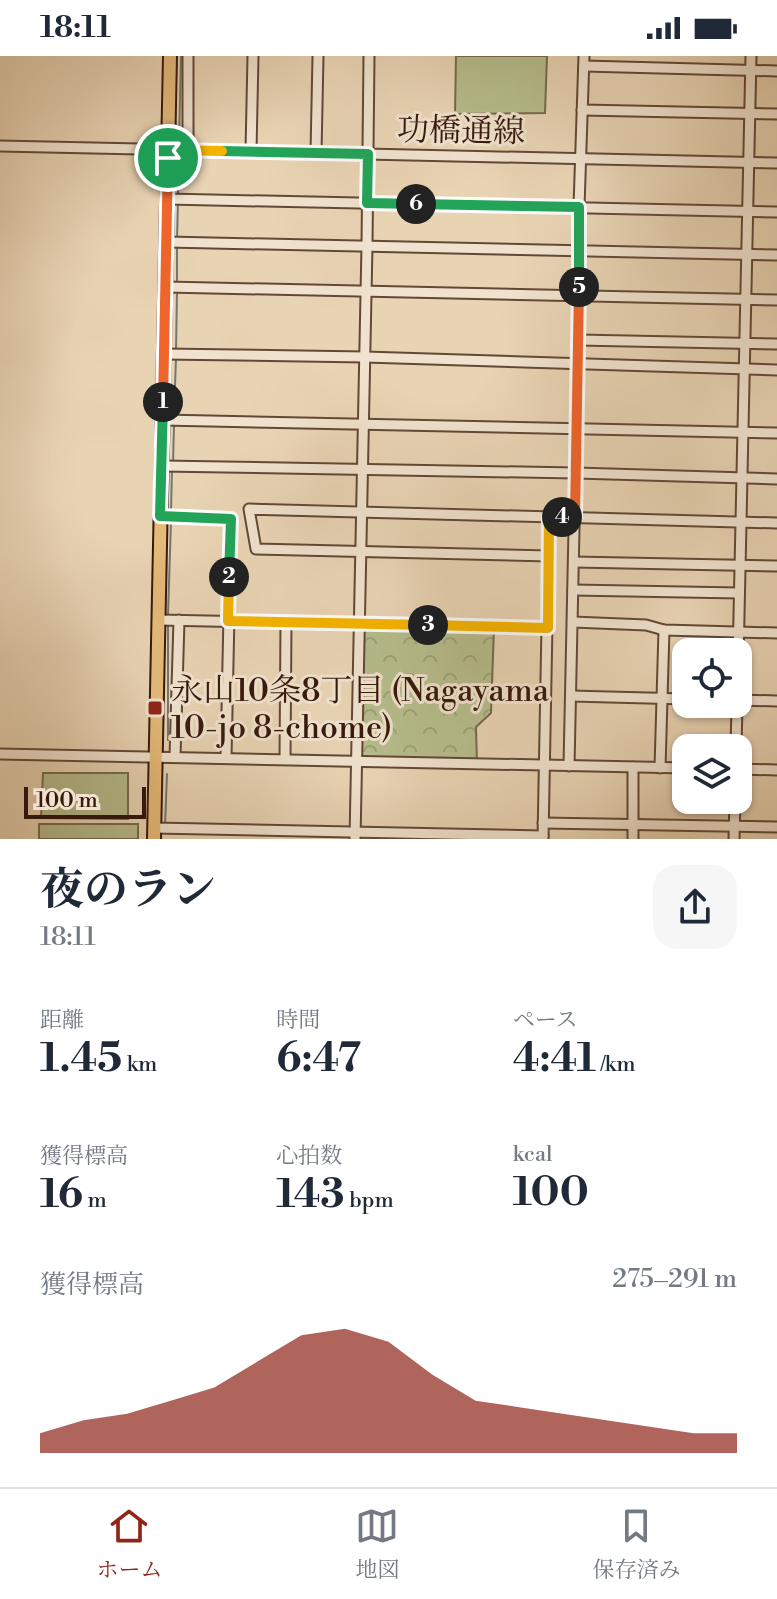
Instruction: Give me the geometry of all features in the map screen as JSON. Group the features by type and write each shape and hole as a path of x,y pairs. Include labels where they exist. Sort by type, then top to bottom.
{"main road":[{"path":"160,831 155,756 169,620 167,516 174,287 174,199 169,150 170,56"}],"street":[{"path":"188,56 188,150"},
{"path":"251,151 253,56"},
{"path":"316,153 318,56"},
{"path":"355,835 369,56"},
{"path":"739,638 751,56"},
{"path":"569,766 584,61 777,71"},
{"path":"582,110 777,114"},
{"name":"功橋通線","path":"0,146 777,163"},
{"path":"174,199 777,212"},
{"path":"174,242 777,255"},
{"path":"174,287 777,300"},
{"path":"578,340 777,344"},
{"path":"171,354 777,370"},
{"path":"169,420 777,433"},
{"path":"169,466 777,479"},
{"path":"549,556 256,549 249,509 777,523"},
{"path":"167,516 231,519 251,516"},
{"path":"160,831 543,838 549,517"},
{"path":"226,758 231,519"},
{"path":"574,562 777,566"},
{"path":"573,590 739,593"},
{"path":"175,757 169,620 548,628"},
{"path":"285,759 286,622"},
{"path":"573,622 646,625 664,630 777,633"},
{"path":"660,768 664,630"},
{"path":"571,696 672,699"},
{"path":"752,702 777,701"},
{"path":"0,754 672,768"},
{"path":"633,767 633,839"},
{"path":"752,769 777,770"},
{"path":"734,814 734,839"},
{"path":"543,823 777,827"}],"green space":[{"path":"456,56 547,56 545,113 455,114"},
{"path":"359,623 494,627 491,713 476,727 477,763 357,761"},
{"path":"43,773 128,773 128,819 41,818"},
{"path":"39,824 138,824 138,839 39,839"}],"waterway":[{"path":"179,141 181,56"},
{"path":"178,160 178,195"},
{"path":"177,239 178,202"},
{"path":"177,246 177,283"},
{"path":"176,351 177,290"},
{"path":"174,415 176,358"},
{"path":"173,463 174,426"},
{"path":"171,511 172,469"},
{"path":"168,615 171,521"},
{"path":"168,625 168,740"},
{"path":"165,826 167,774"}],"place":[{"name":"永山10条8丁目 (Nagayama 10-jo 8-chome)","path":"155,708"}],"route":[{"path":"169,150 368,154 367,203 579,207 575,517 549,517 548,628 228,621 231,519 160,516 168,158 169,150"}]}
